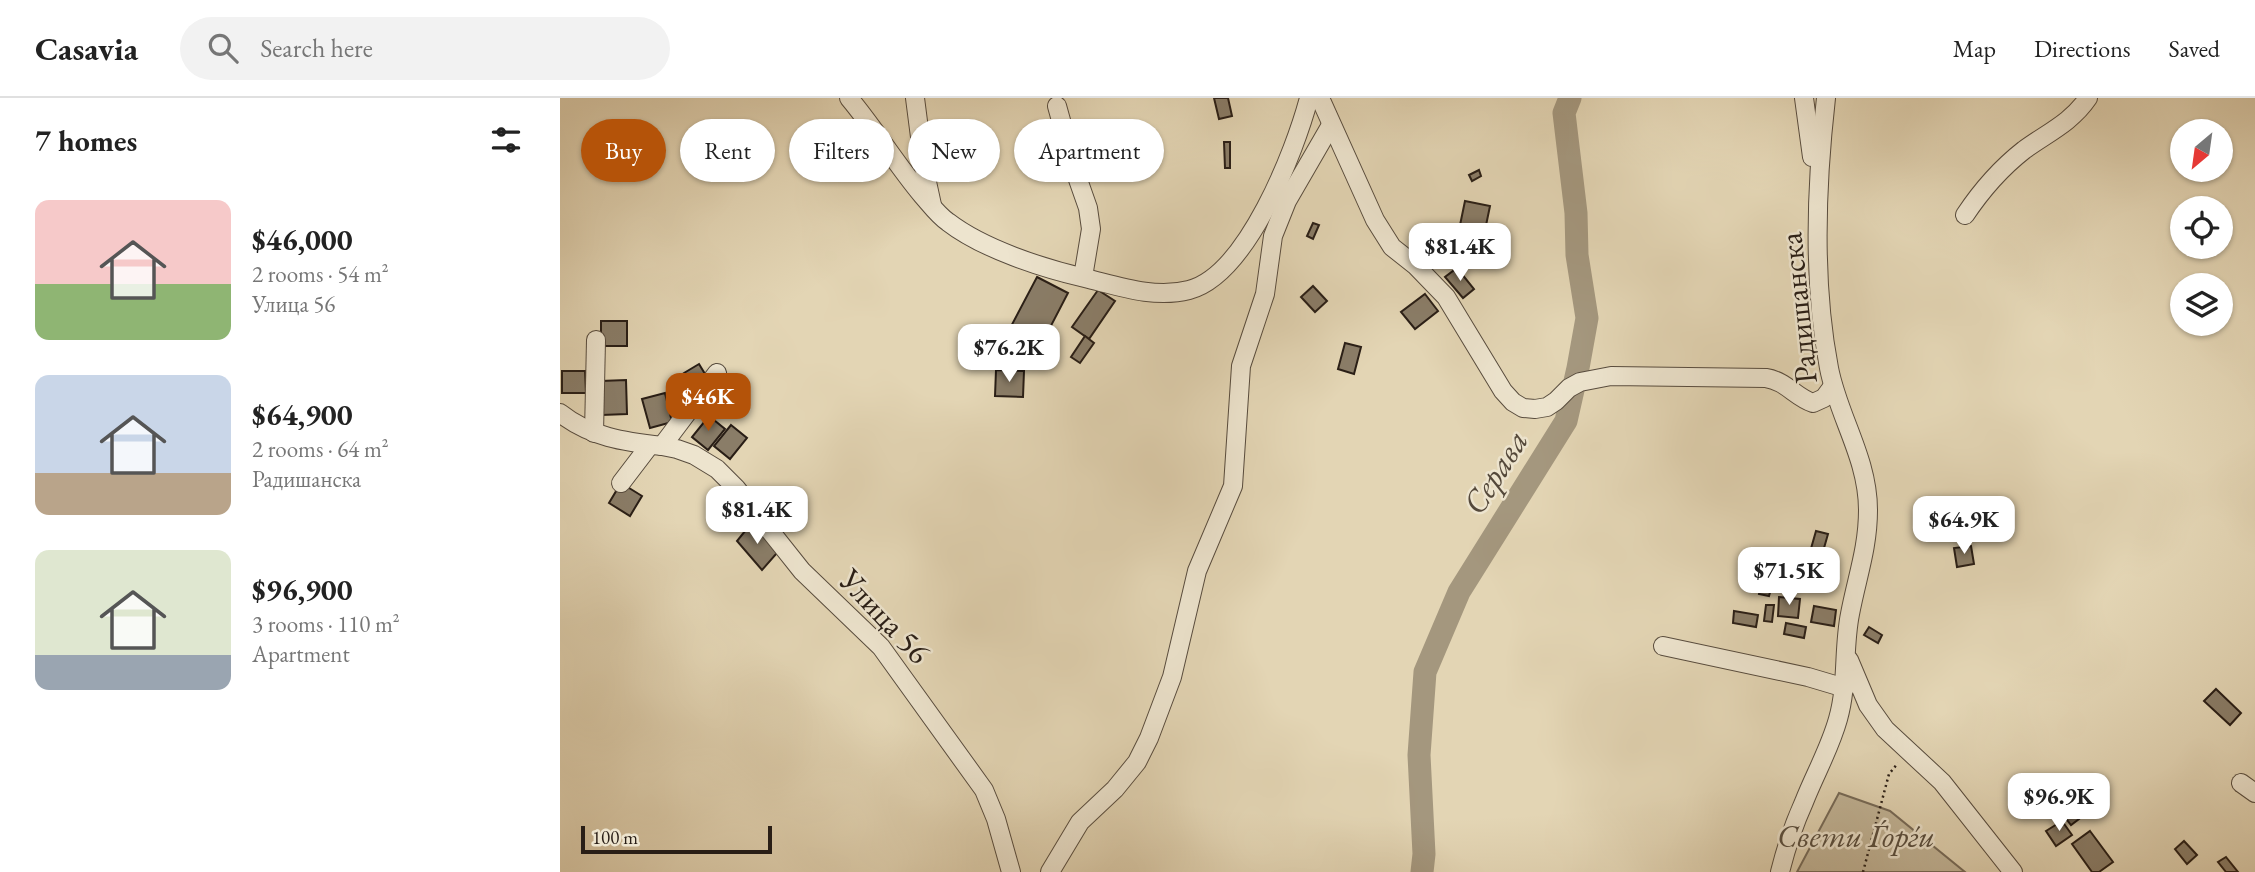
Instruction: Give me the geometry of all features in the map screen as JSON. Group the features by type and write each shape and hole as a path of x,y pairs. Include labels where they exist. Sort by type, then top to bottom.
{"street":[{"path":"849,98 897,165 946,222 1000,250 1047,269 1141,291 1158,292 1191,289 1210,279 1231,262 1273,192 1300,133 1309,98"},
{"path":"915,98 924,168 933,208"},
{"path":"1320,98 1386,240 1446,297 1503,391 1523,408 1547,407 1580,382 1611,376 1766,378 1782,383 1799,397 1813,403 1824,398 1833,386"},
{"path":"1804,98 1807,102 1818,190"},
{"name":"Радишанска","path":"1780,872 1796,821 1838,720 1845,688 1850,613 1863,566 1867,537 1865,477 1833,386 1823,319 1818,190 1826,98"},
{"path":"1965,215 1977,196 2008,165 2024,150 2072,117 2088,98"},
{"path":"1057,106 1088,208 1091,229 1083,278"},
{"path":"1050,872 1080,822 1115,789 1137,762 1172,677 1196,571 1233,486 1241,366 1265,294 1275,229 1287,201 1331,125"},
{"path":"594,433 596,340"},
{"path":"621,483 717,373"},
{"name":"Улица 56","path":"560,414 578,426 605,437 677,449 694,455 717,469 736,488 803,571 881,647 984,790 996,819 1011,872"},
{"path":"1663,646 1808,677 1845,688"},
{"path":"1847,653 1859,687 1876,718 1942,782 2013,872"}],"path":[{"path":"1863,872 1889,774 1908,751"}],"green space":[{"name":"Свети Ѓорѓи","path":"1839,793 1890,811 1965,872 1797,872"}],"building":[{"path":"1214,98 1228,98 1232,116 1219,119"},
{"path":"1224,142 1230,142 1230,168 1225,168"},
{"path":"1479,170 1481,176 1472,181 1469,175"},
{"path":"1465,201 1490,206 1484,235 1459,230"},
{"path":"1313,223 1319,225 1313,239 1307,236"},
{"path":"1457,268 1474,289 1463,298 1445,277"},
{"path":"1037,277 1068,293 1041,345 1019,333 1007,356 998,351"},
{"path":"1313,286 1327,301 1315,312 1301,297"},
{"path":"1098,290 1115,301 1089,339 1072,327"},
{"path":"1425,294 1438,311 1415,329 1401,312"},
{"path":"601,321 627,321 627,346 601,346"},
{"path":"1085,336 1094,343 1080,363 1071,357"},
{"path":"1345,343 1361,347 1354,374 1338,369"},
{"path":"699,364 708,379 693,388 684,373"},
{"path":"996,370 1024,371 1023,397 995,396"},
{"path":"562,371 585,371 586,393 562,393"},
{"path":"626,380 627,414 602,415 601,381"},
{"path":"665,393 672,422 650,428 642,399"},
{"path":"709,416 725,429 708,450 692,437"},
{"path":"731,425 747,438 730,459 714,446"},
{"path":"621,483 642,496 630,516 609,503"},
{"path":"754,520 777,553 762,570 737,541"},
{"path":"1816,531 1828,534 1822,555 1810,552"},
{"path":"1971,546 1974,564 1957,567 1954,548"},
{"path":"1762,580 1773,582 1769,596 1759,594"},
{"path":"1779,597 1800,599 1798,618 1778,616"},
{"path":"1766,605 1774,605 1772,622 1764,621"},
{"path":"1814,606 1836,610 1834,626 1811,622"},
{"path":"1734,611 1758,615 1756,627 1733,623"},
{"path":"1786,623 1806,627 1804,638 1784,634"},
{"path":"1869,627 1882,635 1878,643 1864,635"},
{"path":"2216,689 2241,713 2230,725 2204,701"},
{"path":"2070,806 2079,819 2071,825 2061,812"},
{"path":"2062,821 2072,835 2056,846 2046,831"},
{"path":"2090,831 2113,862 2099,872 2092,872 2072,844"},
{"path":"2184,841 2197,855 2187,864 2175,849"},
{"path":"2226,857 2238,872 2226,872 2218,862"}],"waterway":[{"name":"Серава","path":"1422,872 1424,854 1419,755 1425,672 1459,592 1566,421 1578,368 1587,318 1577,255 1576,213 1564,113 1570,98"}]}
